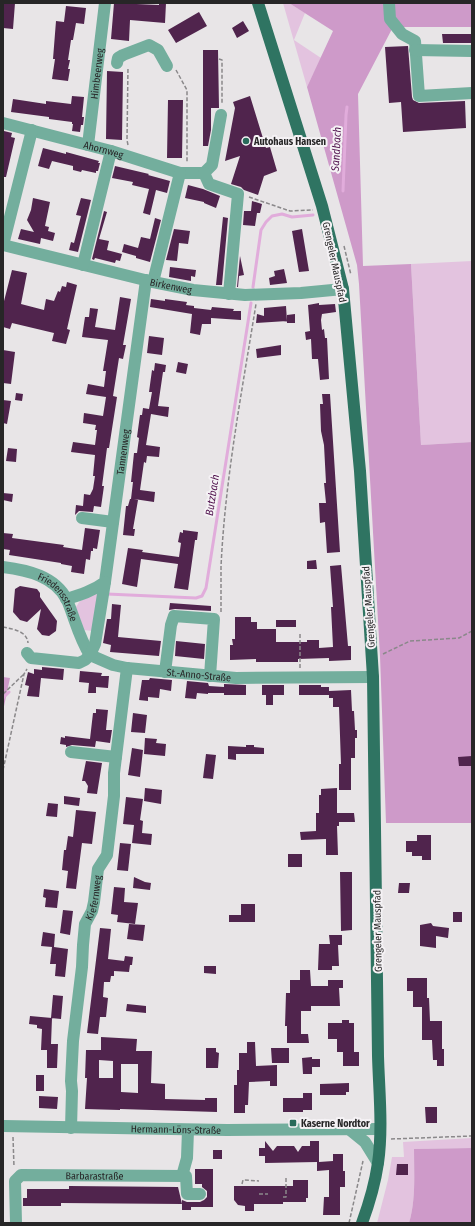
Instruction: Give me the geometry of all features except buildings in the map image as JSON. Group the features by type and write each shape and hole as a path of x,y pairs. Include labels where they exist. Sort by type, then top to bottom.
{"main road":[{"name":"Grengeler Mauspfad","path":"258,3 322,206 343,288 360,471 373,677 380,1129 378,1163 371,1195 362,1223"}],"street":[{"name":"Himbeerweg","path":"88,145 105,3"},
{"path":"389,3 390,19 402,34 415,42 419,96 472,93"},
{"path":"122,64 118,58 149,45 158,50 172,68"},
{"path":"415,50 472,51"},
{"path":"221,115 212,165 204,173 209,184 238,194 229,294"},
{"name":"Ahornweg","path":"3,123 111,151 183,173 204,173"},
{"path":"3,245 32,130"},
{"path":"82,265 111,151"},
{"name":"Tannenweg","path":"90,655 95,644 105,582 150,281 183,173"},
{"name":"Birkenweg","path":"3,245 82,265 193,290 229,294 258,295 301,293 343,288"},
{"path":"82,518 113,522"},
{"name":"Friedensstraße","path":"3,567 22,569 38,575 50,581 61,592 66,600 82,641 90,655"},
{"path":"66,600 85,593 105,582"},
{"path":"165,672 171,625 174,616 214,619 210,676"},
{"path":"29,655 78,663 85,660 90,655"},
{"name":"St.-Anno-Straße","path":"90,655 113,665 127,668 210,676 236,678 373,677"},
{"name":"Kiefernweg","path":"71,1128 72,1091 70,1081 73,1040 82,975 83,945 86,924 94,902 98,869 107,855 114,796 116,757 127,668"},
{"path":"71,752 116,757"},
{"name":"Hermann-Löns-Straße","path":"8,1126 188,1130 380,1129"},
{"path":"188,1130 187,1158 182,1176 186,1176 187,1194 200,1194"},
{"path":"349,1130 365,1142 378,1163"},
{"name":"Barbarastraße","path":"15,1181 21,1176 182,1176"},
{"path":"15,1181 16,1223"}],"path":[{"path":"218,59 222,60 221,115"},
{"path":"122,64 128,83 126,140"},
{"path":"172,68 187,90 187,149 183,173"},
{"path":"123,83 128,83"},
{"path":"122,128 127,129"},
{"path":"182,149 187,149"},
{"path":"238,194 290,211 316,210"},
{"path":"221,614 221,567 226,510 233,451 258,295"},
{"path":"3,628 15,630 26,636 28,639 29,655"},
{"path":"379,655 410,641 459,638 472,631"},
{"path":"300,634 300,677"},
{"path":"3,694 24,674 3,770"},
{"path":"8,1126 15,1181"},
{"path":"389,1139 472,1136"},
{"path":"349,1223 364,1158 362,1149 365,1142"},
{"path":"283,1197 286,1197 286,1176"},
{"path":"242,1184 242,1180 259,1181"},
{"path":"259,1194 268,1194"}],"shaded area":[{"path":"283,3 289,3 305,13 294,40 321,58 307,87"},
{"path":"289,3 472,3 472,27 393,27 358,94 363,266 411,264 421,445 472,442 472,823 386,823 380,656 357,265 307,87 333,31"},
{"path":"472,261 472,442 421,445 411,264"},
{"path":"98,593 92,631 84,630 76,607 80,601"},
{"path":"3,677 10,678 3,711"},
{"path":"472,1138 472,1148 414,1149 414,1196 409,1223 377,1223 392,1157 404,1157 403,1142"},
{"path":"472,1148 472,1223 409,1223 414,1196 414,1149"}],"waterway":[{"name":"Sandbach","path":"343,191 347,107"},
{"name":"Butzbach","path":"253,287 261,230 266,222 272,216 282,214 292,217 313,215"},
{"name":"Butzbach","path":"107,594 196,598 202,596 206,588 251,303"},
{"name":"Butzbach","path":"3,698 9,692"}],"place":[{"name":"Autohaus Hansen","path":"246,141"},
{"name":"Kaserne Nordtor","path":"293,1123"}]}
